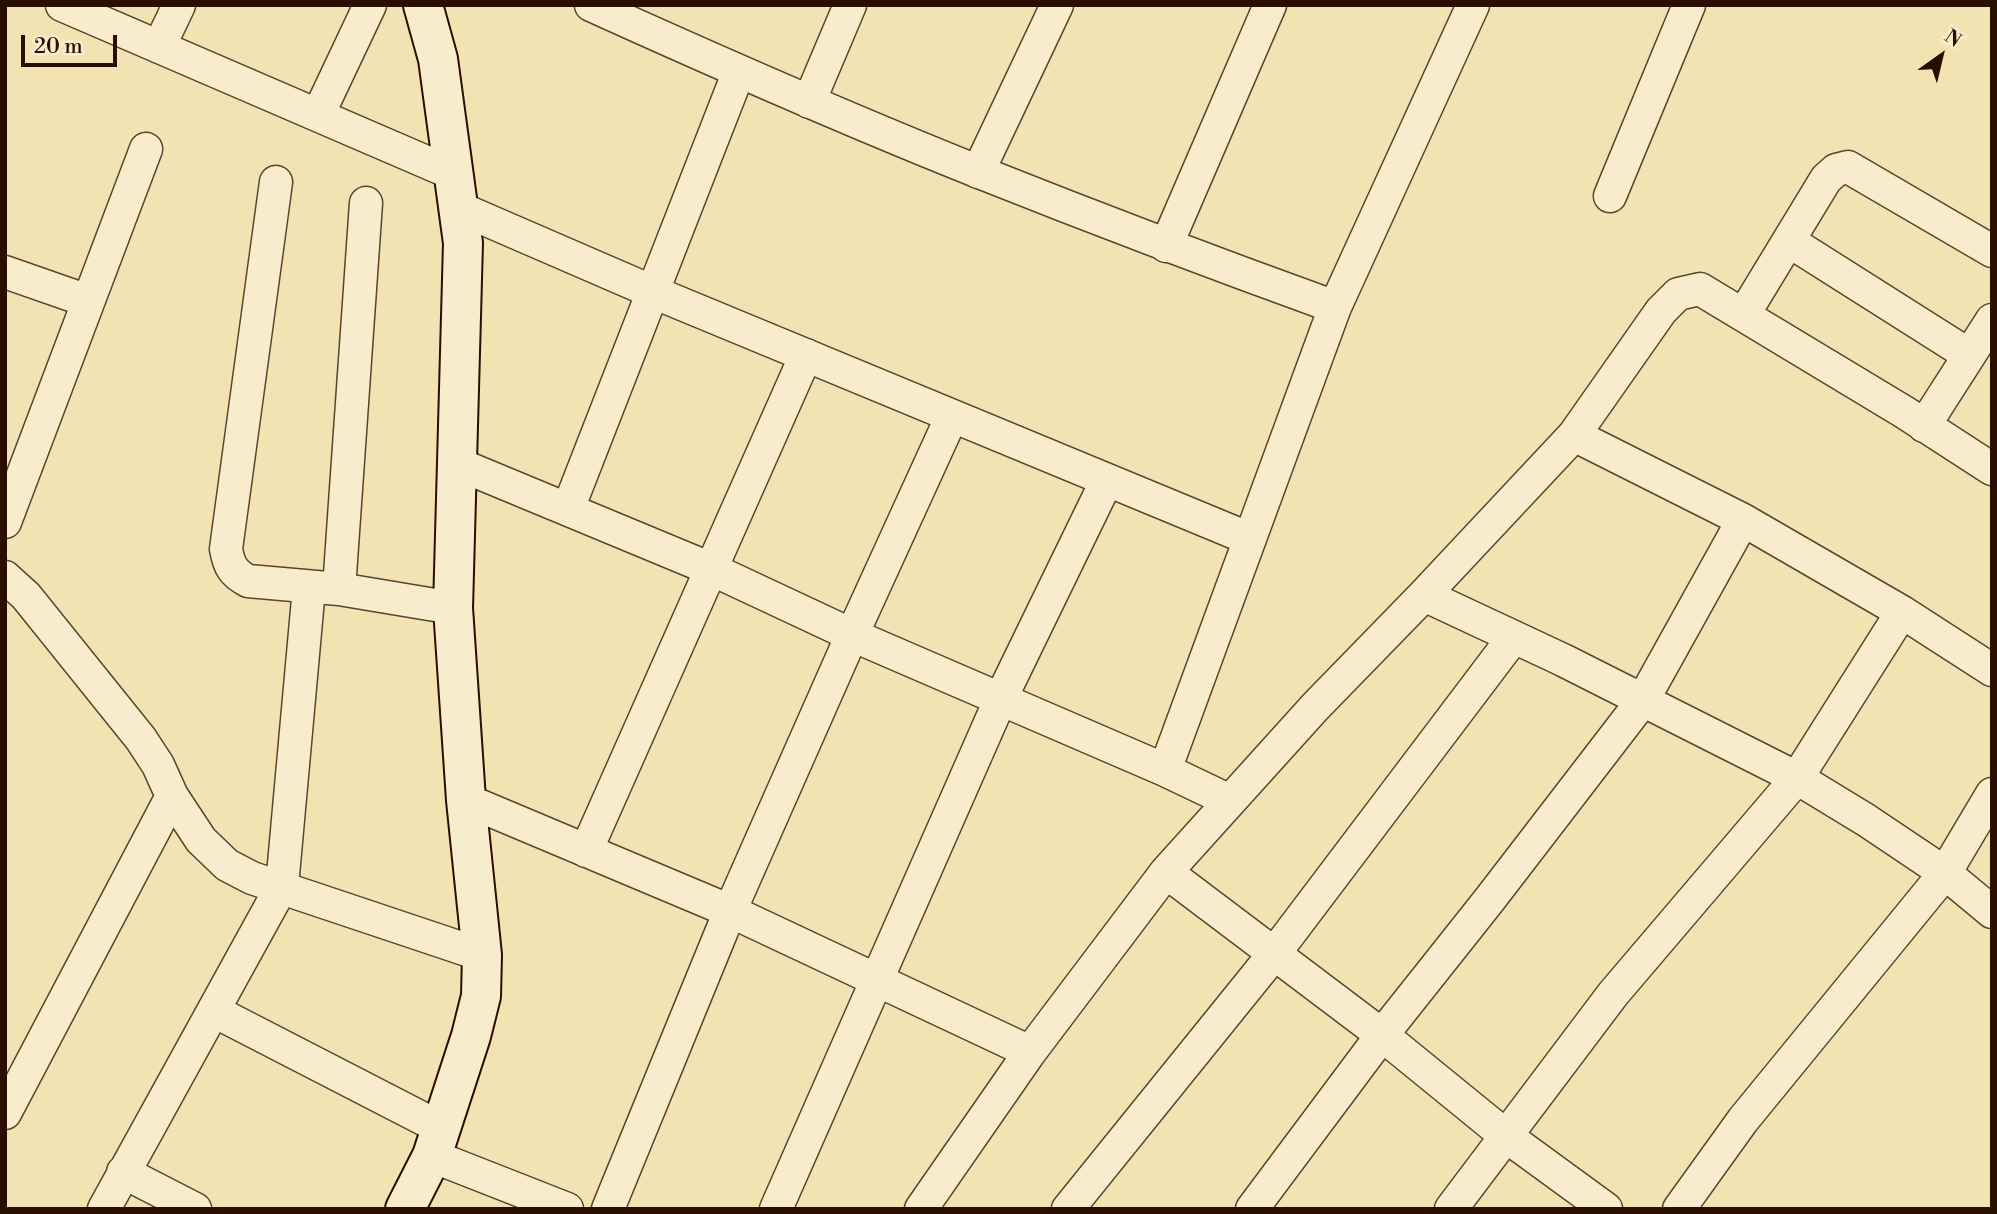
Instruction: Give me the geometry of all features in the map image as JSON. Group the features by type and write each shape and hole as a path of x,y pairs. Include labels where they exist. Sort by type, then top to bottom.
{"street":[{"path":"62,5 318,116 456,191 653,292 1250,539"},
{"path":"159,47 179,5"},
{"path":"318,116 370,5"},
{"path":"405,1209 437,1142 471,1036 481,996 482,956 466,800 453,608 463,243 438,59 423,5"},
{"path":"591,5 648,17 739,71 809,102 1166,246 1335,307"},
{"path":"809,102 850,5"},
{"path":"978,172 1057,5"},
{"path":"1166,246 1270,5"},
{"path":"1165,770 1335,307 1473,5"},
{"path":"1610,195 1689,5"},
{"path":"568,509 739,71"},
{"path":"5,522 145,149"},
{"path":"1744,314 1826,179 1836,170 1848,167 1992,251"},
{"path":"276,182 226,549 228,564 235,574 248,582 324,588 453,608"},
{"path":"104,1209 282,886 324,588 366,203"},
{"path":"1789,241 1969,355"},
{"path":"5,272 88,301"},
{"path":"921,1209 1030,1052 1166,872 1315,707 1574,435 1661,311 1678,294 1700,289 1992,469"},
{"path":"1924,425 1992,320"},
{"path":"586,851 806,355"},
{"path":"608,1209 730,911 951,416"},
{"path":"1574,435 1744,520 1902,612 1992,670"},
{"path":"458,464 711,569 852,635 1165,770 1230,801"},
{"path":"776,1209 1001,698 1107,480"},
{"path":"1252,1209 1382,1035 1643,700 1744,520"},
{"path":"5,577 26,596 141,739 158,765 172,796 201,840 227,865 252,877 482,956"},
{"path":"1424,595 1563,660 1797,778 1945,873 1992,912"},
{"path":"1451,1209 1613,994 1797,778 1902,612"},
{"path":"1069,1209 1274,954 1513,638"},
{"path":"1679,1209 1743,1120 1945,873 1992,794"},
{"path":"5,1113 172,796"},
{"path":"466,800 730,911 1030,1052"},
{"path":"1166,872 1382,1035 1507,1136 1606,1209"},
{"path":"214,1011 437,1142 567,1209"},
{"path":"123,1172 195,1209"}]}
